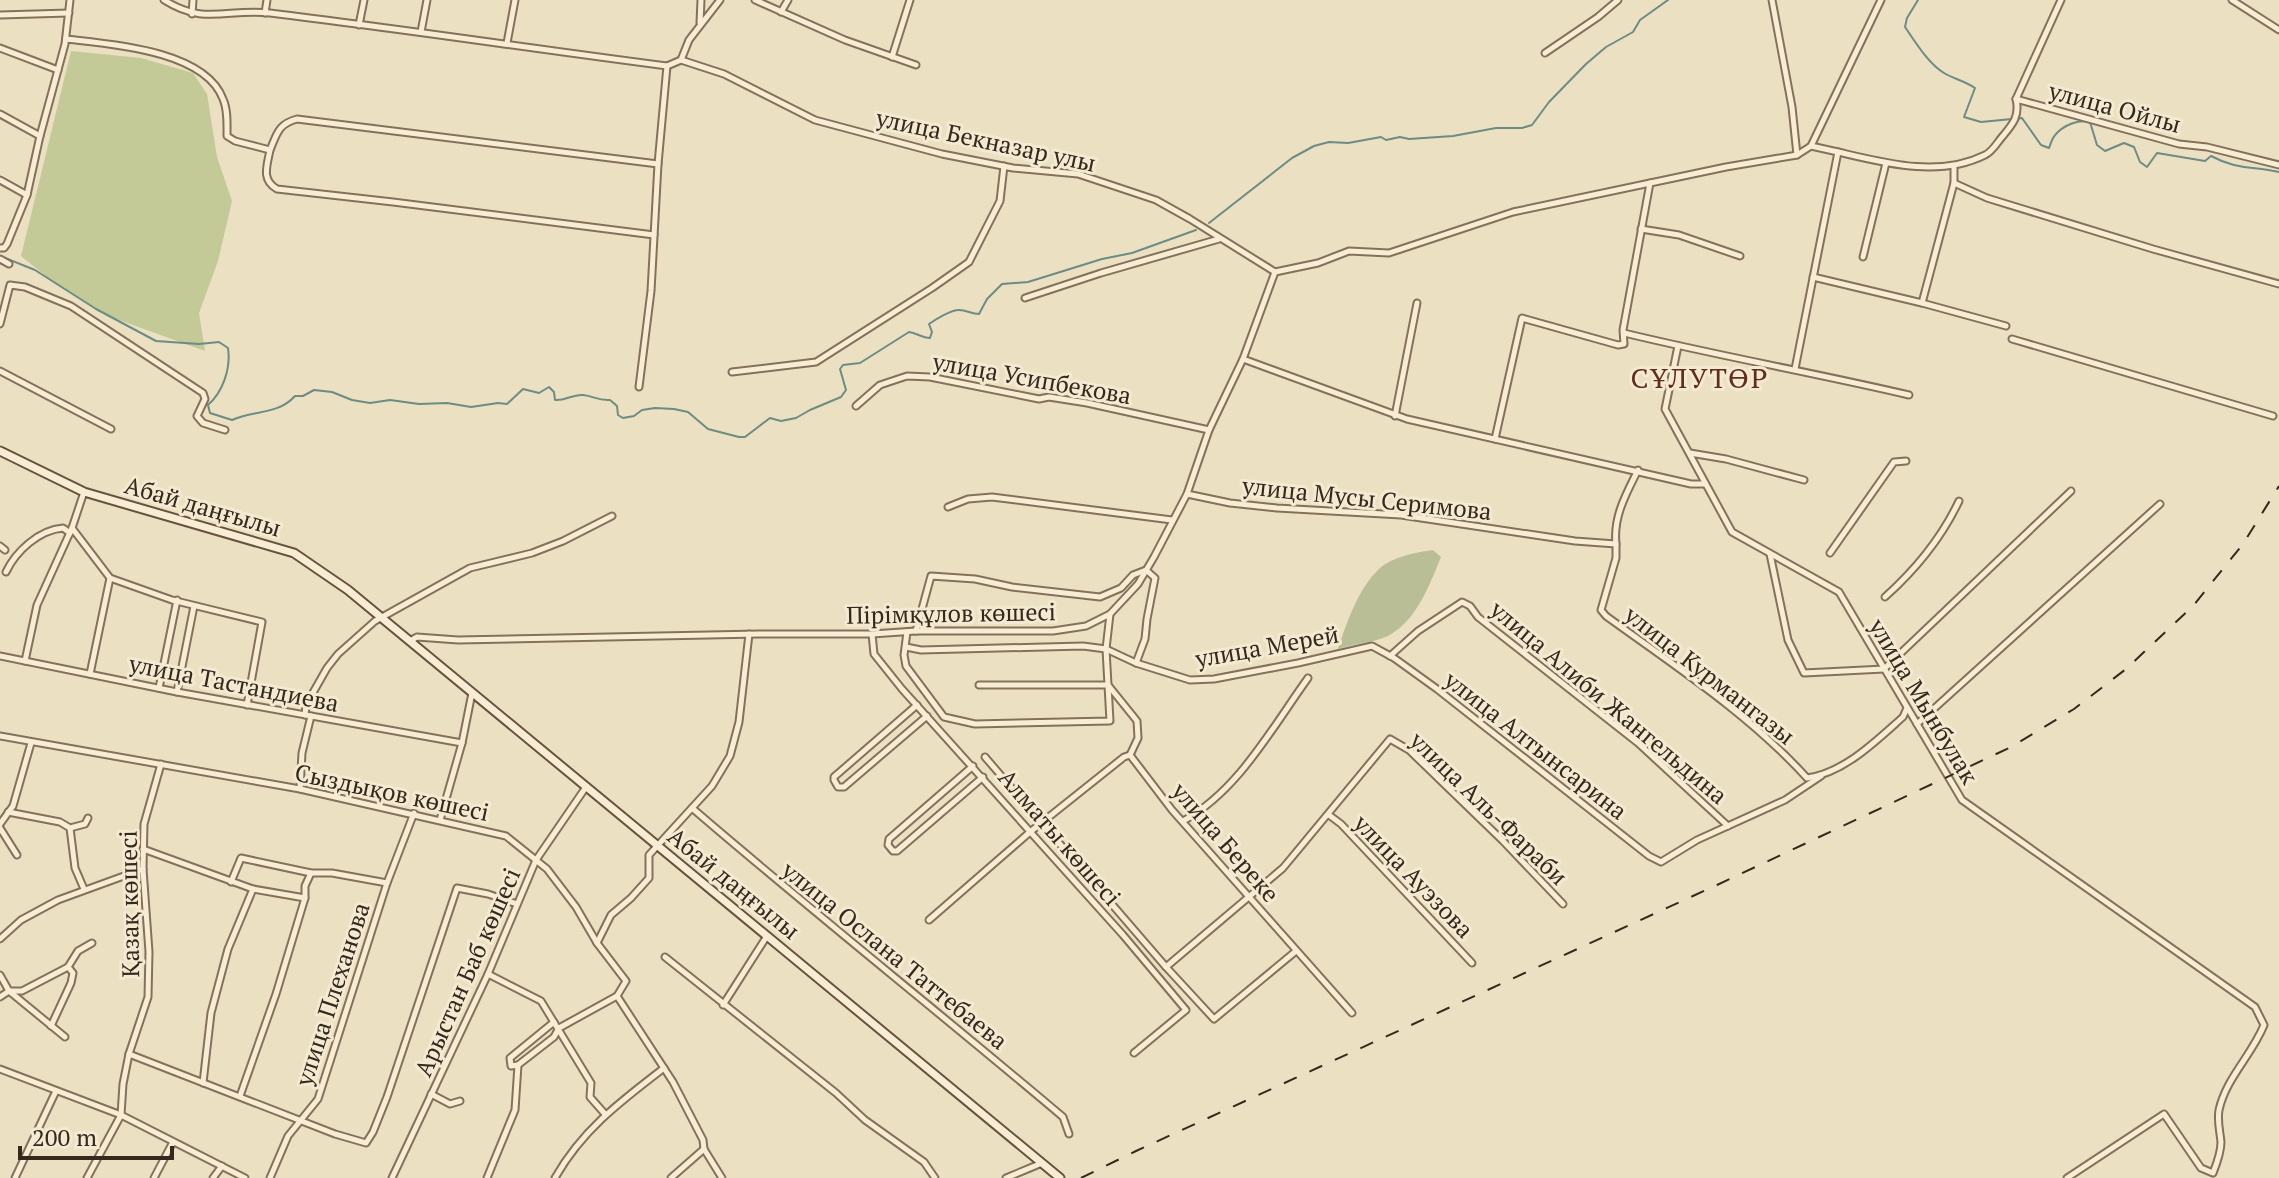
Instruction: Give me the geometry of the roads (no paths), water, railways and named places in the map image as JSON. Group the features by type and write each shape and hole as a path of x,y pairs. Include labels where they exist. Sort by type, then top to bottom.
{"street":[{"path":"0,248 7,244 27,195 66,39 70,0"},
{"path":"164,0 192,14 265,13 667,66 681,60 687,43 720,0"},
{"path":"192,14 193,0"},
{"path":"265,13 267,0"},
{"path":"359,25 364,0"},
{"path":"421,32 427,0"},
{"path":"507,43 515,0"},
{"path":"700,24 701,0"},
{"path":"755,0 845,40 916,65"},
{"path":"781,12 788,0"},
{"path":"892,57 910,0"},
{"path":"1545,53 1618,0"},
{"path":"1772,0 1792,107 1797,155"},
{"path":"1275,272 1318,263 1349,251 1389,253 1513,212 1797,155 1811,146 1881,0"},
{"path":"2016,99 2061,0"},
{"path":"2232,0 2279,30"},
{"path":"0,15 69,13"},
{"path":"66,39 154,52 190,64 208,77 223,98 227,136 270,150"},
{"path":"0,48 58,70"},
{"name":"улица Бекназар улы","path":"681,60 724,74 805,117 942,154 1004,166 1078,174 1156,200 1275,272"},
{"path":"639,387 651,291 667,66"},
{"name":"улица Ойлы","path":"1811,146 1886,163 1954,166 1988,154 2017,119 2016,99 2179,144 2207,147 2279,165"},
{"path":"0,114 40,136"},
{"path":"654,235 277,189 265,175 270,150 282,126 297,119 658,164"},
{"path":"1795,369 1838,152"},
{"path":"1863,257 1886,163"},
{"path":"732,372 816,362 969,262 1000,201 1004,166"},
{"path":"1922,303 1954,183 1954,166"},
{"path":"0,180 27,195"},
{"path":"1495,439 1522,318 1623,345 1650,183"},
{"path":"1954,183 1987,198 2279,284"},
{"path":"1641,229 1679,235 1740,256"},
{"path":"1025,298 1220,239"},
{"path":"0,259 9,264"},
{"name":"Пірімқұлов көшесі","path":"409,641 417,637 458,640 1053,631 1086,626 1110,614 1138,584 1187,494 1209,430 1243,359 1275,272"},
{"path":"1813,277 2006,326"},
{"path":"0,324 10,285 25,287 71,306 203,393 205,399 197,416 203,423 225,430"},
{"path":"1395,416 1417,303"},
{"path":"1624,333 1909,395"},
{"path":"2012,339 2273,416"},
{"name":"улица Мынбулак","path":"1678,346 1665,409 1732,532 1839,592 1962,800 2255,1007 2264,1025 2229,1084 2219,1110 2221,1144 2213,1173 2201,1168 2164,1114 2067,1178"},
{"path":"1243,359 1395,416 1691,484 1705,484"},
{"path":"0,371 111,429"},
{"name":"улица Усипбекова","path":"856,406 880,385 907,376 930,377 1039,399 1049,397 1087,403 1209,430"},
{"name":"Абай даңғылы","path":"0,451 84,492 294,553 348,590 1060,1178"},
{"path":"1689,453 1726,459 1804,480"},
{"path":"1830,553 1894,462 1906,461"},
{"path":"1616,544 1615,525 1622,501 1638,470"},
{"path":"1770,554 1788,640 1804,673 1884,669 2071,491"},
{"path":"25,661 37,605 71,531 84,492"},
{"name":"улица Мусы Серимова","path":"1187,494 1230,503 1401,515 1616,544"},
{"path":"948,507 968,499 992,497 1172,520"},
{"path":"1885,597 1905,579 1950,519 1959,501"},
{"path":"1917,724 2160,504"},
{"path":"300,789 308,716 306,705 338,654 375,621 470,568 532,553 612,516"},
{"path":"6,572 12,560 32,541 51,529 63,528 71,531 110,578 194,606 262,622 247,705"},
{"name":"улица Курмангазы","path":"1616,544 1616,558 1601,610 1606,616 1707,688 1788,757 1807,778 1821,776"},
{"path":"916,631 931,576 975,579 1012,587 1100,597 1121,588 1133,575 1146,570 1155,578 1145,639 1136,663"},
{"path":"90,674 110,578"},
{"path":"159,688 177,600"},
{"name":"улица Алиби Жангельдина","path":"1390,656 1418,631 1462,602 1470,606 1478,617 1638,743 1728,826"},
{"path":"177,692 194,606"},
{"path":"907,632 906,666 944,717 975,724 1110,721 1106,649 1110,614"},
{"path":"597,943 611,915 649,878 649,855 712,786 730,756 739,722 749,634"},
{"name":"Алматы көшесі","path":"872,634 874,654 1186,1010 1134,1053"},
{"path":"906,647 921,650 1083,646 1106,649"},
{"name":"улица Мерей","path":"1106,649 1136,663 1190,680 1242,674 1372,646 1390,656"},
{"name":"улица Тастандиева","path":"0,656 177,692 462,743"},
{"name":"улица Алтынсарина","path":"1390,656 1437,689 1649,856 1661,862 1728,826"},
{"path":"1183,821 1216,797 1247,763 1308,678"},
{"path":"979,685 1108,685"},
{"path":"929,920 1040,823 1130,755 1138,738 1137,721 1108,685"},
{"path":"440,820 462,743 472,693"},
{"path":"917,705 834,777 838,787 844,787 927,716"},
{"path":"1728,826 1785,800 1851,760 1903,717 1907,708"},
{"name":"Сыздықов көшесі","path":"0,736 300,789 506,836 547,869 626,981 617,996 691,1114 704,1149 722,1178"},
{"name":"улица Аль-Фараби","path":"1329,815 1390,739 1409,750 1563,904"},
{"path":"17,855 0,826 13,806 31,743"},
{"name":"улица Береке","path":"1130,755 1172,810 1352,1013"},
{"path":"985,757 1214,1019 1296,951"},
{"name":"Қазақ көшесі","path":"87,1178 121,1115 129,1054 148,997 144,824 161,764"},
{"path":"973,766 889,839 888,845 893,851 897,851 983,777"},
{"name":"Арыстан Баб көшесі","path":"392,1178 488,974 536,860 586,787"},
{"name":"улица Ослана Таттебаева","path":"692,808 803,904 957,1027 1063,1117 1069,1134"},
{"path":"8,812 60,822 70,828 85,824 88,818"},
{"name":"улица Плеханова","path":"270,1178 288,1136 318,1099 387,883 414,813"},
{"path":"1166,967 1283,868 1329,815"},
{"name":"улица Ауэзова","path":"1329,815 1472,963"},
{"path":"70,828 75,868 84,889"},
{"path":"143,849 253,889 305,898"},
{"path":"231,882 241,858 311,873 332,873 387,883"},
{"path":"0,939 21,920 58,900 143,869"},
{"path":"240,1096 276,994 311,873"},
{"path":"129,1054 335,1134 366,1143 387,1097 457,888 517,904"},
{"path":"203,1083 211,1013 228,949 253,889"},
{"path":"723,1005 767,936"},
{"path":"0,997 9,991 22,991 68,967 78,951 92,943"},
{"path":"665,957 836,1093 865,1120 924,1162 935,1178"},
{"path":"51,1026 71,983 73,973 68,967"},
{"path":"488,974 541,1001 591,1083 590,1097 605,1114"},
{"path":"0,975 9,991 65,1037"},
{"path":"554,1022 510,1058 511,1066 518,1065 554,1037 559,1028 617,996"},
{"path":"487,1178 515,1110 518,1065"},
{"path":"555,1178 605,1114 664,1068"},
{"path":"0,1069 121,1115 245,1178"},
{"path":"15,1178 56,1091"},
{"path":"431,1094 450,1104 460,1101"},
{"path":"154,1178 173,1142"},
{"path":"671,1178 704,1149"},
{"path":"1006,1178 1043,1163"},
{"path":"213,1178 222,1166"}],"waterway":[{"path":"1209,223 1292,158 1314,146 1381,137 1386,140 1453,136 1532,125 1549,102 1586,64 1606,47 1633,32 1640,20 1668,0"},
{"path":"1918,0 1905,27 1938,69 1975,88 1964,117 1981,122 2022,118 2041,145 2049,148 2063,128 2077,122 2090,122 2097,145 2105,151 2124,143 2134,147 2140,162 2147,167 2157,153 2205,161 2211,156 2237,166 2279,172"},
{"path":"0,256 35,270 96,309 156,341 219,342 228,348 225,379 208,405 210,413 232,420 273,409 295,396 303,396 314,390 370,403 390,400 471,407 507,404 523,389 539,393 549,387 554,392 555,400 579,395 610,400 623,418 634,416 642,410 674,409 688,412 708,429 745,437 770,418 781,421 796,418 841,397 846,390 840,369 843,365 860,363 909,332 930,338 932,332 929,324 952,311 979,314 987,299 1002,284 1028,282 1132,253 1196,230"}],"railway":[{"path":"1081,1178 2011,747 2074,709 2126,669 2193,606 2243,544 2279,486"}],"district":[{"name":"СҰЛУТӨР","path":"1700,377"}]}
